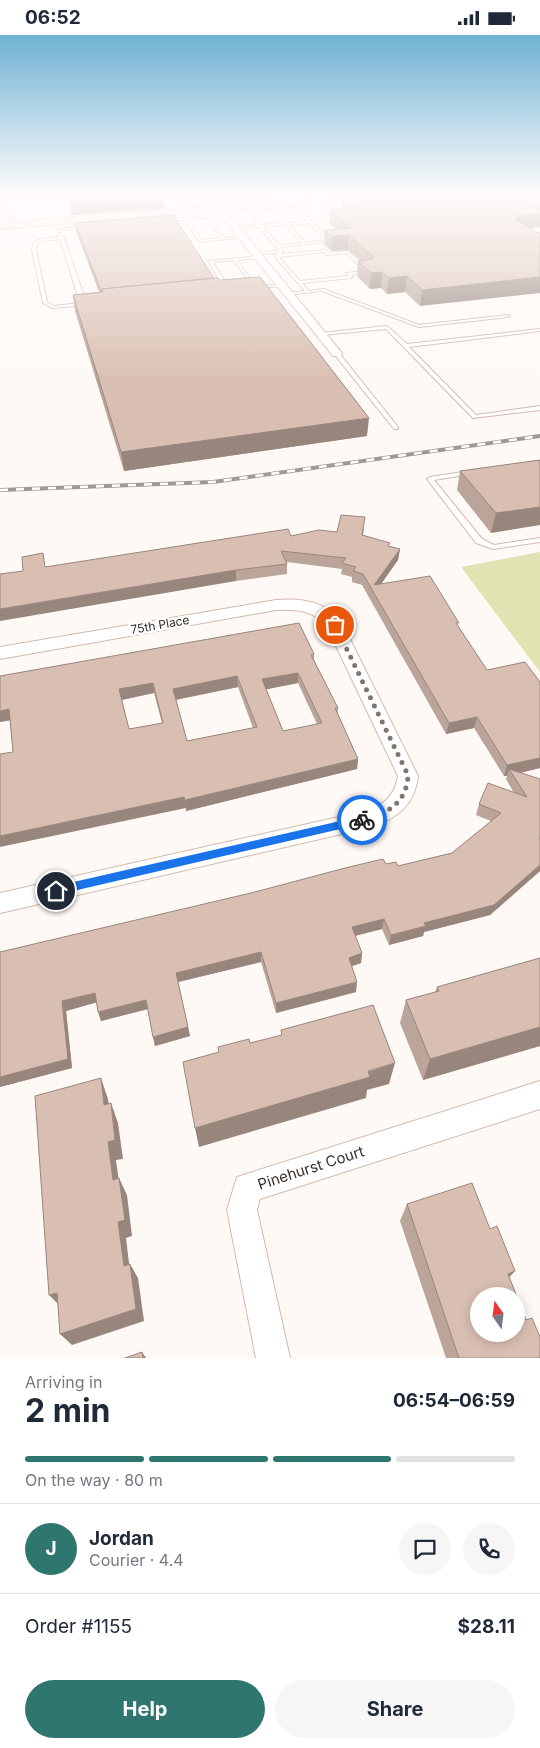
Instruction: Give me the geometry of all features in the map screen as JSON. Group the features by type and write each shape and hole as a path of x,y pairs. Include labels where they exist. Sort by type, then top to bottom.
{"street":[{"path":"260,258 337,355"},
{"name":"75th Place","path":"0,653 276,605 303,605 320,610 335,625 403,763 408,775 408,785 404,795"},
{"path":"0,903 372,818 388,811 404,795"},
{"name":"Pinehurst Court","path":"273,1358 242,1210 248,1188 540,1095"}],"lane":[{"path":"35,258 45,303 53,307 93,303"},
{"path":"68,258 83,304"},
{"path":"223,281 210,261 242,258"},
{"path":"278,258 308,292"},
{"path":"300,282 351,277 348,275 369,272 353,258"},
{"path":"234,259 250,281"},
{"path":"252,288 281,285"},
{"path":"288,294 322,290 419,326 508,316"},
{"path":"320,333 387,327 475,417 540,408"},
{"path":"405,346 540,329"},
{"path":"337,355 396,428"},
{"path":"476,472 430,479 479,541 493,547 540,540"}],"green space":[{"path":"540,552 540,672 461,567"}],"building":[{"path":"88,258 201,258 214,278 102,289 101,291"},
{"path":"540,258 540,277 422,290 407,276 389,278 382,272 371,273 358,261 372,259"},
{"path":"260,277 369,418 121,452 73,295 103,292 102,289 218,278 220,280"},
{"path":"540,460 540,507 496,513 460,471"},
{"path":"341,515 365,517 362,535 390,543 388,546 400,549 374,585 430,576 459,623 456,623 487,670 525,662 540,682 540,758 507,765 477,717 449,723 363,574 353,571 356,567 342,563 346,558 281,551 287,564 236,570 0,609 0,574 23,571 22,557 43,553 45,567 288,529 291,536 319,530 337,532"},
{"path":"299,623 314,654 311,655 338,708 335,708 358,759 185,800 184,797 0,836 0,754 13,752 9,709 0,711 0,676","holes":["298,673 322,723 283,731 262,679","237,676 257,727 187,741 173,689","153,683 163,723 129,729 119,689"]},
{"path":"509,769 540,779 540,865 494,905 424,923 426,926 391,935 384,919 352,927 362,953 349,958 357,982 276,1003 261,952 176,973 188,1027 153,1037 146,1000 98,1012 95,993 62,1001 68,1059 0,1077 0,952 255,892 383,859 386,864 396,862 398,866 452,853 501,813 479,804 488,783 527,797"},
{"path":"540,958 540,1027 430,1059 406,1000 439,991 437,987"},
{"path":"373,1005 395,1063 368,1071 370,1077 195,1128 183,1062 219,1052 218,1047 249,1039 250,1043 282,1035 281,1030"},
{"path":"101,1078 104,1105 111,1103 115,1140 108,1142 113,1180 119,1178 125,1220 118,1222 124,1266 130,1264 136,1309 60,1334 57,1293 49,1295 35,1096"},
{"path":"472,1183 490,1229 497,1226 515,1271 508,1274 513,1287 470,1287 470,1343 525,1343 525,1317 526,1320 532,1318 540,1337 540,1358 459,1358 407,1204"},
{"path":"142,1352 143,1358 125,1358"}],"railway":[{"path":"0,490 213,482 540,436"}],"way so far":[{"path":"335,625 408,775 408,785 404,795 395,806 381,815 362,820"}],"route":[{"path":"56,891 362,820"}]}
